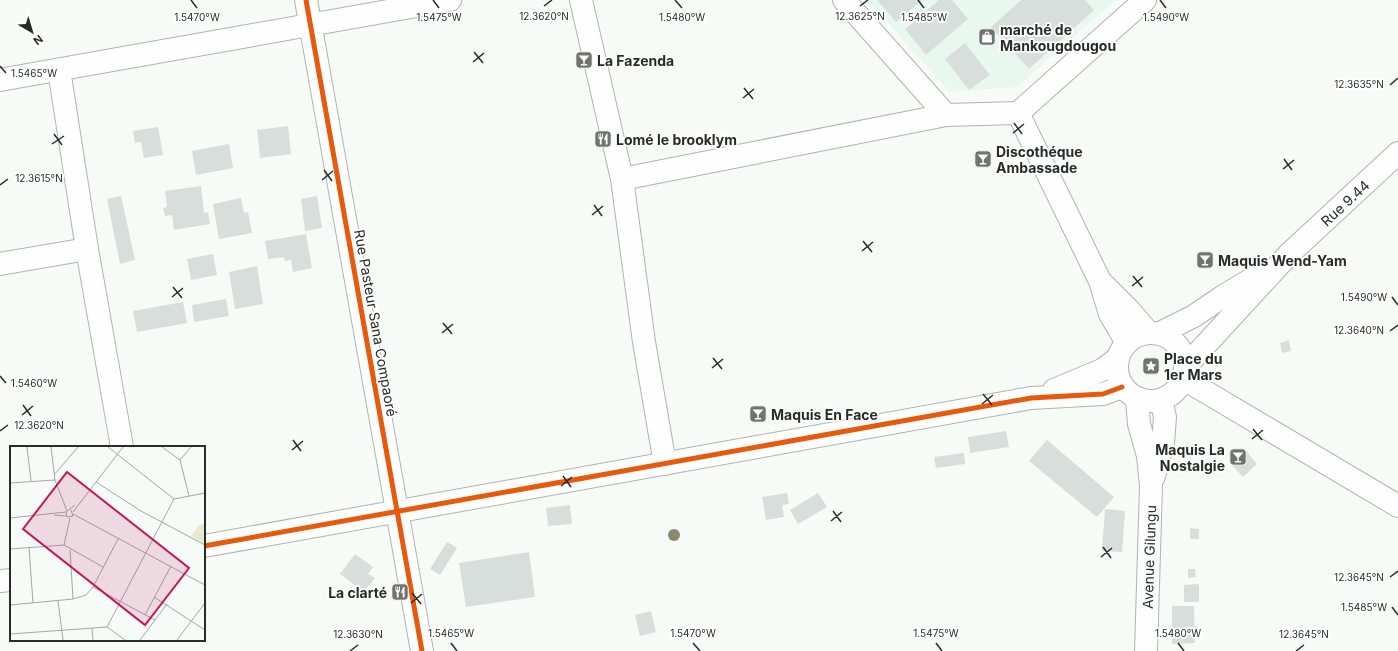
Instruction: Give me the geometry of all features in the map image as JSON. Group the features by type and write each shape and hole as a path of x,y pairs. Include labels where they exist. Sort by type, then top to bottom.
{"street":[{"name":"Rue Pasteur Sana Compaoré","path":"306,0 422,651"},
{"path":"0,80 450,0"},
{"path":"581,0 622,179 644,342 665,464"},
{"path":"844,0 946,115"},
{"path":"622,179 946,115 1018,113 1146,0"},
{"path":"59,70 87,249 122,446"},
{"path":"1018,113 1100,282 1122,351 1117,374 1130,393 1148,456 1151,486"},
{"name":"Rue 9.44","path":"1290,253 1398,152"},
{"path":"0,264 87,249"},
{"path":"205,546 1031,398 1130,393 1150,402 1161,400 1176,391 1185,372 1290,253"},
{"path":"1031,398 1095,374 1102,370 1122,351 1132,338 1154,333 1194,316 1290,253"},
{"path":"1100,282 1154,333 1173,340 1182,351 1185,372 1398,506"},
{"path":"1151,486 1163,444 1165,417 1161,400"},
{"name":"Avenue Gilungu","path":"1146,651 1151,486"},
{"path":"0,581 10,580"}],"shaded area":[{"name":"marché de Mankougdougou","path":"868,0 1115,0 1017,87 949,92"}],"building":[{"path":"877,0 922,0 896,22"},
{"path":"939,0 952,0 968,19 926,55 905,29"},
{"path":"1021,0 1085,0 1094,10 1029,69 991,27"},
{"path":"965,43 990,75 969,90 945,59"},
{"path":"288,126 291,154 260,158 257,130"},
{"path":"158,127 163,155 144,158 141,142 135,143 133,131"},
{"path":"229,144 233,168 196,175 192,151"},
{"path":"201,186 204,213 208,212 210,224 174,230 172,215 165,216 163,208 167,207 165,191"},
{"path":"121,196 135,260 120,264 107,199"},
{"path":"317,196 322,228 305,231 301,199"},
{"path":"241,198 244,213 248,212 252,233 219,239 213,204"},
{"path":"306,234 312,268 293,272 291,260 285,261 284,257 268,259 265,241"},
{"path":"213,254 217,275 191,280 187,259"},
{"path":"257,266 263,304 235,309 229,272"},
{"path":"226,299 229,316 194,322 192,305"},
{"path":"183,302 187,323 137,332 133,311"},
{"path":"1289,340 1291,351 1282,353 1280,343"},
{"path":"1006,431 1009,447 970,453 968,437"},
{"path":"1047,440 1114,497 1097,517 1029,461"},
{"path":"1246,451 1257,464 1243,477 1231,464"},
{"path":"964,453 965,464 936,468 934,457"},
{"path":"787,493 789,504 782,505 784,517 766,520 762,497"},
{"path":"818,493 827,507 798,524 790,510"},
{"path":"570,505 572,524 548,526 546,508"},
{"path":"1105,509 1125,511 1122,552 1102,551"},
{"path":"1190,528 1199,529 1199,539 1190,539"},
{"path":"447,542 457,548 440,575 430,569"},
{"path":"529,552 535,597 466,607 459,563"},
{"path":"355,554 373,567 368,574 375,578 364,592 340,574"},
{"path":"1188,569 1195,569 1196,577 1188,578"},
{"path":"1199,584 1199,602 1184,602 1184,585"},
{"path":"1172,606 1194,606 1195,643 1172,644"},
{"path":"651,611 656,632 640,636 635,615"}],"cycle path":[{"path":"306,0 422,651"},
{"path":"205,546 1031,398 1103,394 1122,387"}],"place":[{"name":"marché de Mankougdougou","path":"987,37"},
{"name":"La Fazenda","path":"584,60"},
{"name":"Lomé le brooklym","path":"603,139"},
{"name":"Discothéque Ambassade","path":"983,159"},
{"name":"Maquis Wend-Yam","path":"1205,260"},
{"name":"Place du 1er Mars","path":"1151,366"},
{"name":"Maquis En Face","path":"758,414"},
{"name":"Maquis La Nostalgie","path":"1238,457"},
{"name":"La clarté","path":"400,592"}]}
